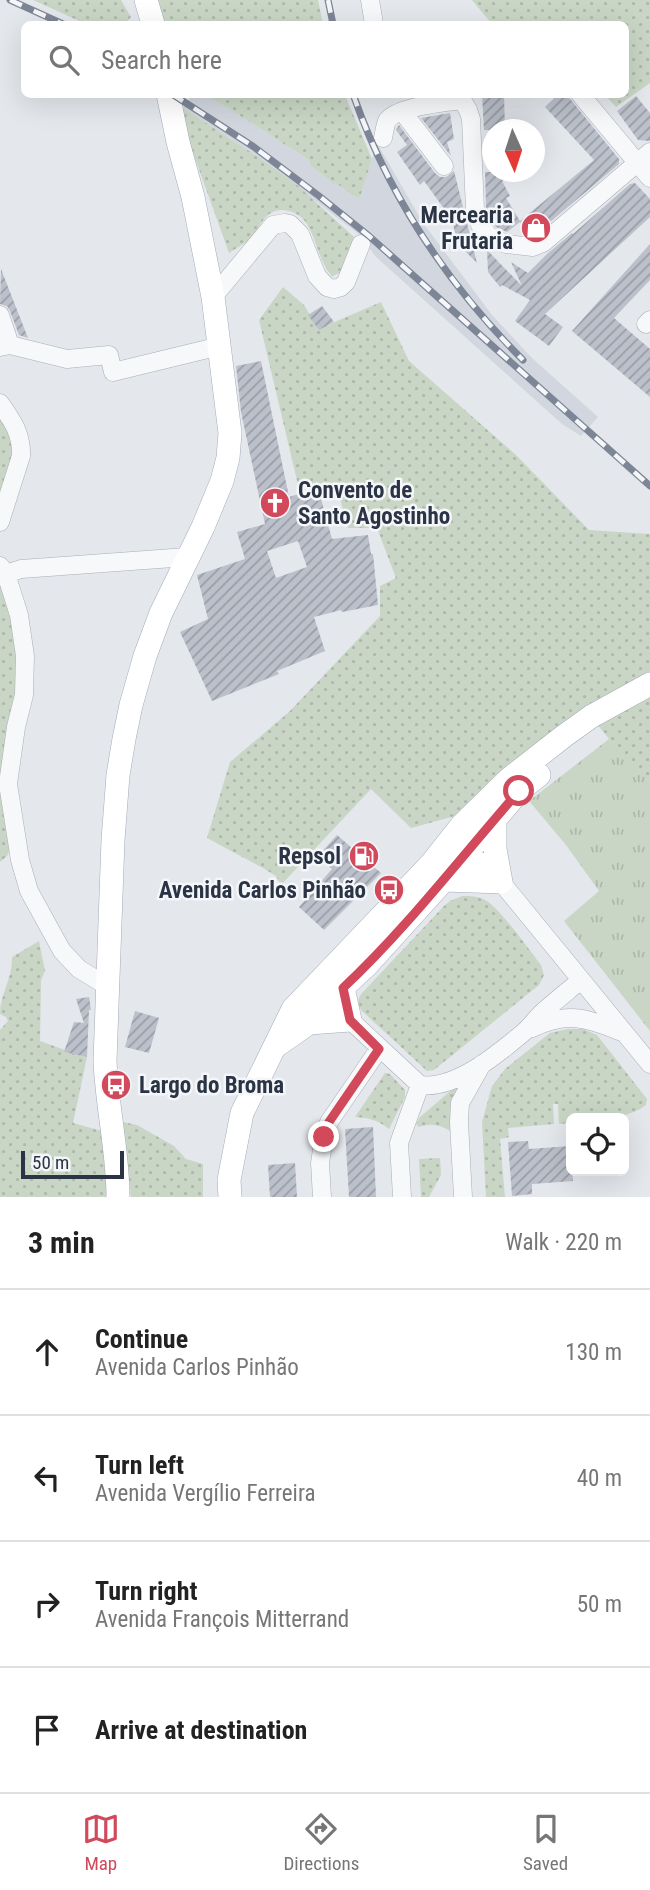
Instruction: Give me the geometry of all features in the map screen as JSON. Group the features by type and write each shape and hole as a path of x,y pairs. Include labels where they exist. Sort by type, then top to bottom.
{"main road":[{"path":"146,0 152,21"},
{"path":"118,1197 105,1061 118,775 124,739 145,656 161,613 218,494 228,458 230,432 213,297 193,197 169,98"},
{"path":"230,1197 229,1180 242,1113 293,1009 343,958 438,872 462,859 495,818 514,785 564,736 612,704 650,684"},
{"path":"274,1048 309,1023 367,965 438,872 462,825 514,785 650,701"},
{"path":"495,818 495,849 502,882"},
{"path":"462,859 483,864 502,882"},
{"path":"438,872 502,882"},
{"path":"309,1023 350,1020 343,988 343,958"}],"street":[{"path":"370,0 374,21"},
{"path":"383,138 388,120 402,111 456,98"},
{"path":"460,98 471,119 475,209 480,225 489,236 506,244 533,247 543,243 644,158"},
{"path":"584,98 644,158 650,178"},
{"path":"402,111 444,166"},
{"path":"213,297 273,225 285,223 297,229 321,283 334,289 346,282 362,244"},
{"path":"0,314 5,346 67,359 109,355 113,372 220,346"},
{"path":"0,402 17,428 22,445 0,522"},
{"path":"107,986 79,969 62,951 29,891 20,860 8,784 16,727 24,695 25,656 19,615 3,570 187,557"},
{"path":"502,882 650,1064"},
{"path":"350,1020 420,1085 431,1087 443,1084 482,1064 525,1031 542,1013 581,981"},
{"path":"525,1031 549,1020 578,1018 626,1034"},
{"path":"322,1197 320,1163 329,1122 379,1049"},
{"path":"463,1197 460,1102 482,1064"},
{"path":"402,1197 399,1143 420,1085"}],"shaded area":[{"path":"190,98 210,98 220,103 309,160 310,165 333,183 360,198 377,143 423,223 492,315 532,358 598,417 581,436 562,424 375,256 360,235 255,155 183,108"}],"green space":[{"path":"33,0 121,0 131,17 128,21 79,21"},
{"path":"157,0 318,0 322,21 163,21"},
{"path":"472,0 650,0 650,83 629,98 629,21 490,21"},
{"path":"210,98 346,98 372,159 360,198 335,182 334,184 310,165 309,160"},
{"path":"608,98 629,98 616,107"},
{"path":"183,108 297,185 354,237 340,273 332,276 303,219 283,210 268,215 248,241 229,253 187,136"},
{"path":"283,287 304,305 319,330 381,302 409,361 516,455 589,530 650,534 650,782 619,751 586,711 455,816 411,828 371,789 281,885 276,876 207,838 230,762 289,712 380,616 380,586 396,578 377,528 348,528 336,483 299,489 259,320"},
{"path":"0,403 20,436 0,522"},
{"path":"0,581 12,613 18,663 11,847 0,862"},
{"path":"609,739 650,782 650,1031 564,921 599,891 566,845 529,801"},
{"path":"462,896 480,898 491,904 541,965 544,975 539,985 434,1070 427,1071 362,1011 358,1000 444,906"},
{"path":"39,941 45,971 41,980 40,1041 65,1052 87,1057 73,1123 102,1131 108,1197 0,1197 0,1030 8,1021 0,1014 2,1000 11,972 12,957"},
{"path":"583,1029 597,1035 647,1099 646,1105 629,1114 566,1113 566,1123 559,1124 558,1104 553,1104 554,1124 508,1128 509,1137 500,1139 505,1197 486,1197 482,1122 492,1086 505,1069 550,1033"},
{"path":"385,1073 390,1074 405,1090 405,1097 389,1129 373,1120 355,1117"},
{"path":"455,1087 458,1091 452,1109 452,1129 450,1131 435,1125 419,1127 416,1124 420,1117"},
{"path":"123,1122 137,1125 174,1146 186,1159 203,1164 203,1197 131,1197"},
{"path":"440,1158 441,1175 429,1197 421,1197 419,1159"}],"building":[{"path":"636,96 650,113 650,141 638,140 617,111"},
{"path":"482,98 504,98 505,119 483,119"},
{"path":"555,98 569,98 619,159 619,164 537,233 532,235 520,222 507,232 496,227 490,219 486,207 485,182 503,182 510,196 506,198 520,221 594,160 545,107"},
{"path":"450,113 454,139 447,142 451,156 421,118"},
{"path":"399,125 435,173 446,177 454,171 477,263 458,244 449,208 445,210 424,181 420,185 397,152 407,145 396,130"},
{"path":"635,183 650,199 650,217 545,314 563,327 549,346 515,321 530,300 502,285 500,287 488,272 487,250 522,286 511,262 528,273 630,184"},
{"path":"650,244 650,280 614,318 650,349 650,397 572,331"},
{"path":"1,269 28,338 19,335 7,306 0,304"},
{"path":"322,306 334,322 319,330 308,315"},
{"path":"261,361 289,497 318,488 332,539 368,535 373,554 378,605 314,617 325,651 277,671 279,674 212,701 180,632 208,619 197,575 245,559 237,532 265,524 241,412 236,366","holes":["298,541 307,567 276,578 267,551"]},
{"path":"337,835 381,873 324,930 299,907 332,869 318,856"},
{"path":"89,997 91,1010 87,1057 64,1052 74,1022 84,1023 76,999"},
{"path":"135,1011 159,1018 149,1053 125,1047"},
{"path":"373,1127 376,1197 349,1197 345,1129"},
{"path":"528,1141 529,1149 566,1146 566,1176 573,1176 573,1181 532,1184 532,1194 512,1196 508,1142"},
{"path":"295,1163 297,1197 270,1197 268,1165"}],"railway":[{"path":"10,0 56,21"},
{"path":"328,0 332,21"},
{"path":"178,98 254,147 369,236 650,486"},
{"path":"355,98 384,168 423,237 470,301 523,360"}],"place":[{"name":"Mercearia Frutaria","path":"536,228"},
{"name":"Convento de Santo Agostinho","path":"275,503"},
{"name":"Repsol","path":"364,856"},
{"name":"Avenida Carlos Pinhão","path":"389,890"},
{"name":"Largo do Broma","path":"116,1085"}],"route":[{"path":"324,1137 329,1122 379,1049 350,1020 343,988 444,880 519,791"}]}
